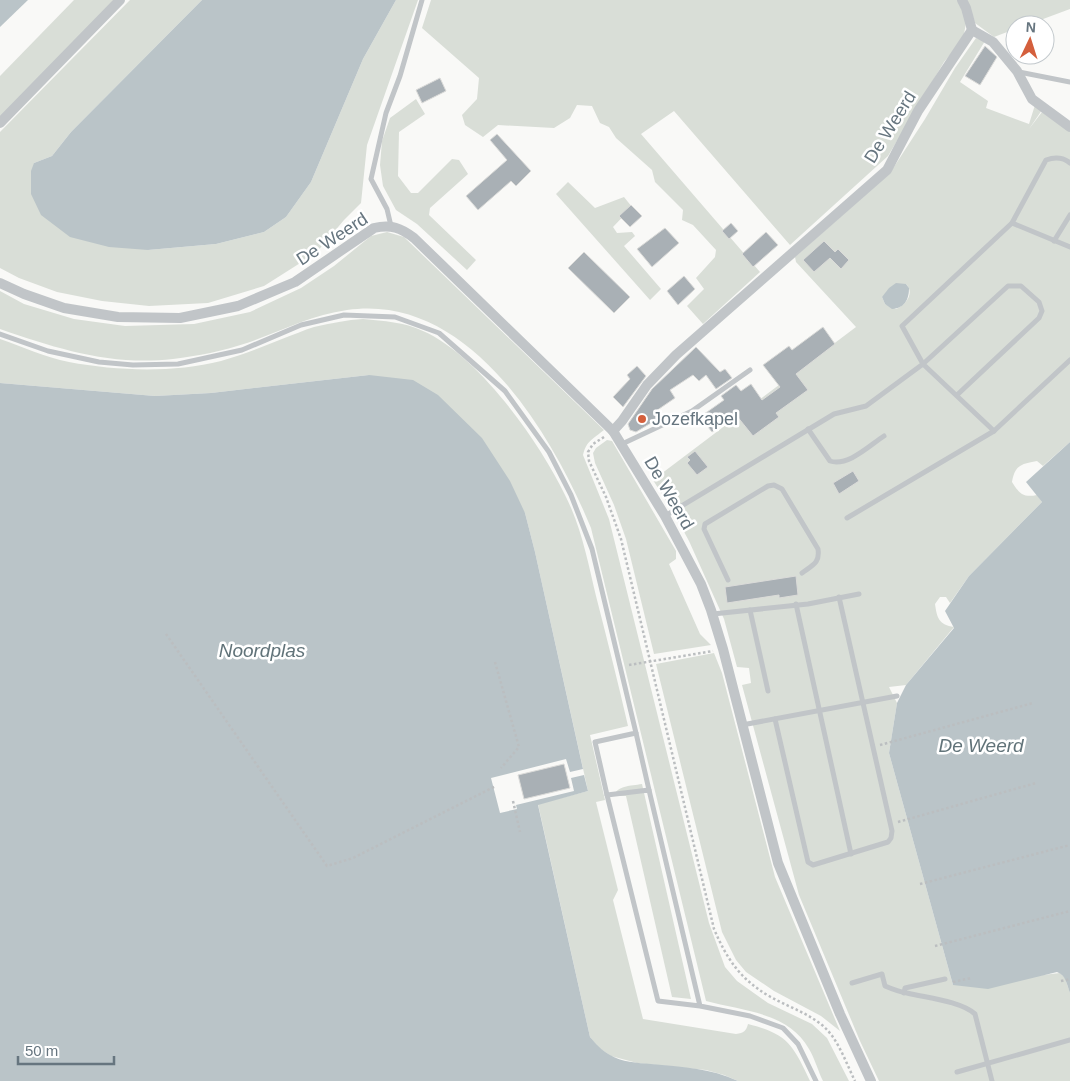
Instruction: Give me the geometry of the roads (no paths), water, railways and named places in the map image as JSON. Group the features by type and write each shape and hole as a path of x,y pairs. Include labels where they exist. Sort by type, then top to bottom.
{"street":[{"path":"0,123 120,0"},
{"path":"962,0 972,30 992,42 1017,71 1032,99 1070,127"},
{"name":"De Weerd","path":"613,430 622,422 647,385 676,355 887,170 918,111 972,30"},
{"name":"De Weerd","path":"0,282 24,294 64,308 118,318 180,318 238,306 295,282 374,228 391,226 402,228 414,238 613,430 666,516 701,584 713,614 778,863 840,1014 871,1081"}],"lane":[{"path":"391,226 387,209 371,179 386,112 400,76 422,0"},
{"path":"1017,71 1070,82"},
{"path":"994,431 923,364 902,326 1012,223 1046,160 1053,157 1070,163"},
{"path":"1054,241 1070,215"},
{"path":"1012,223 1070,247"},
{"path":"666,516 834,414 866,406 923,364 1008,286 1021,286 1039,302 1042,311 1039,318 957,395"},
{"path":"0,334 48,351 99,362 133,365 178,364 242,350 301,325 344,315 395,316 439,333 505,391 549,452 571,495 592,549 700,1006"},
{"path":"847,518 994,431 1070,360"},
{"path":"622,444 692,411 750,370"},
{"path":"808,429 830,461 835,462 844,461 884,436"},
{"path":"728,580 704,529 705,524 768,486 774,485 782,489 818,549 819,557 815,563 802,573"},
{"path":"713,614 808,604 859,594"},
{"path":"775,719 808,862 813,864 888,842 892,831 840,597"},
{"path":"796,604 851,854"},
{"path":"750,610 768,691"},
{"path":"742,725 897,696"},
{"path":"636,733 595,742 658,1001 700,1006 750,1016 783,1028 798,1044 816,1081"},
{"path":"607,795 649,790"},
{"path":"852,983 882,974 885,986 904,993 958,1005 970,1010 975,1014 992,1081"},
{"path":"904,993 906,988 947,981"},
{"path":"957,1072 1070,1040"}],"water":[{"path":"0,0 28,0 0,27"},
{"path":"202,0 396,0 363,59 311,182 286,217 264,232 216,244 148,250 109,247 70,237 41,215 31,194 31,171 34,163 52,156 71,132"},
{"path":"896,283 906,284 909,292 903,305 892,309 885,304 882,297"},
{"name":"Noordplas","path":"369,375 413,380 438,395 482,438 510,481 525,513 583,769 570,772 566,759 491,778 500,813 517,809 516,805 574,791 571,778 584,775 588,791 538,805 590,1037 604,1051 619,1059 635,1063 685,1067 707,1071 738,1081 0,1081 0,383 155,396 211,393"},
{"name":"De Weerd","path":"1070,442 1070,993 1064,978 1057,972 988,989 953,985 889,753 897,703 906,685 954,628 945,611 969,576 1042,502 1026,482"}],"place":[{"name":"Jozefkapel","path":"642,419"}]}
